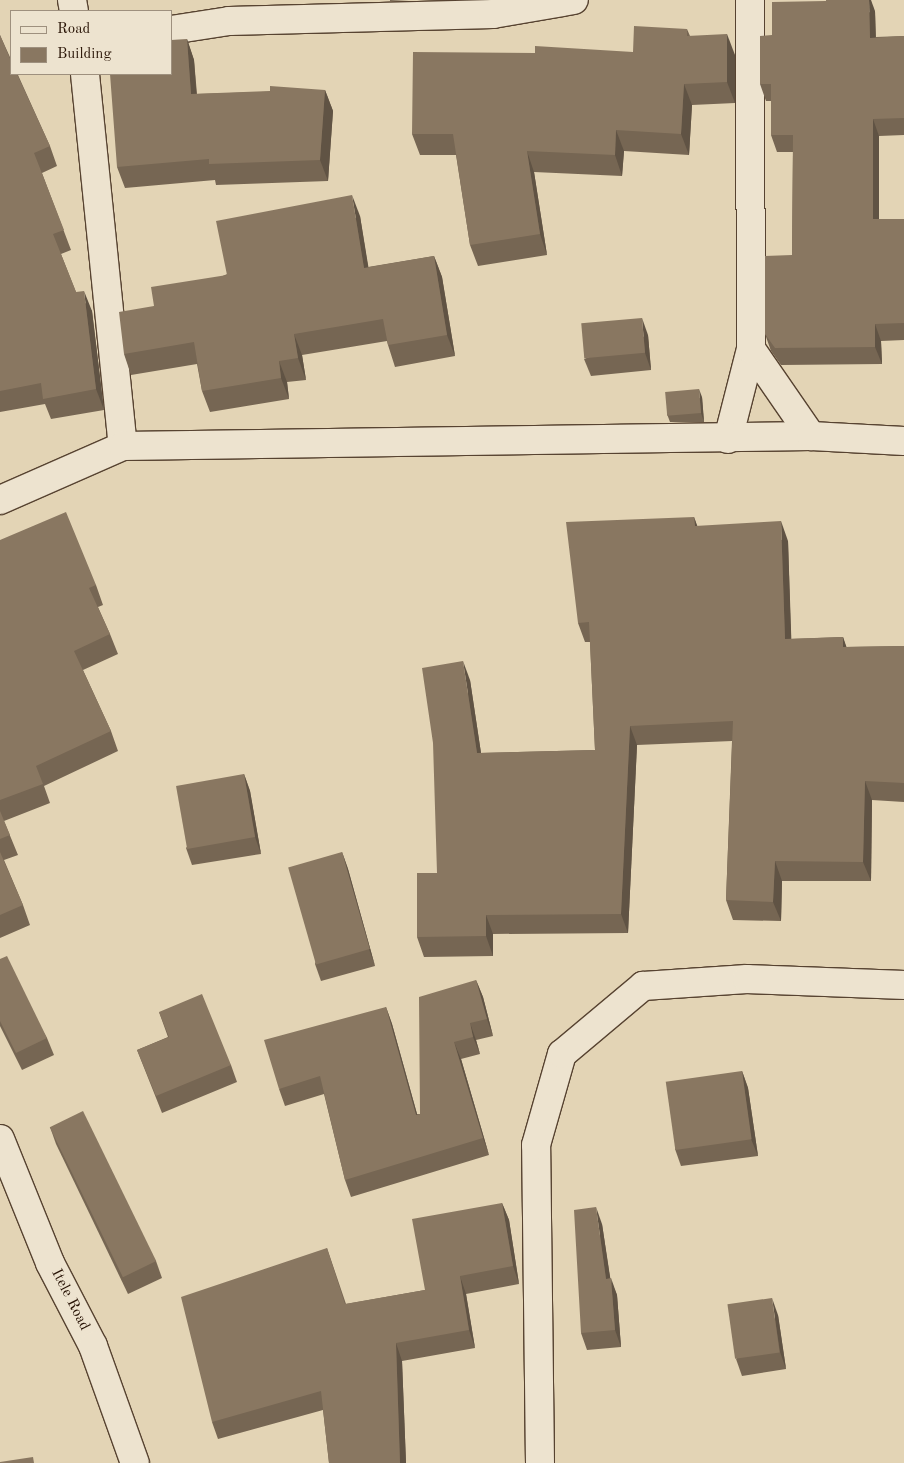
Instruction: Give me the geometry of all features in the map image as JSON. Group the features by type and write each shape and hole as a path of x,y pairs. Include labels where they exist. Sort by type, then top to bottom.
{"street":[{"path":"172,30 229,21 493,14 574,0"},
{"path":"728,439 751,349 750,0"},
{"path":"85,75 123,446"},
{"path":"751,349 811,436"},
{"path":"0,500 123,446 728,439 811,436 904,441"},
{"path":"540,1463 536,1145 562,1054 643,986 747,979 904,985"},
{"name":"Itele Road","path":"0,1139 50,1263 93,1346 135,1463"}],"building":[{"path":"869,0 870,38 904,36 904,118 873,119 873,219 904,219 904,323 875,324 875,347 775,348 765,334 765,256 792,255 793,135 771,135 771,84 760,84 760,36 772,35 772,2"},
{"path":"634,26 687,29 687,36 727,34 727,82 684,84 681,134 616,130 615,155 527,151 540,234 470,245 453,134 412,134 413,52 535,53 535,46 633,52"},
{"path":"0,35 10,59 10,75 17,75 50,146 34,153 64,230 53,234 76,292 84,291 96,389 43,399 41,383 0,391"},
{"path":"187,39 191,94 270,91 270,86 325,90 320,160 209,164 209,159 117,167 110,75 172,75 172,40"},
{"path":"352,195 364,268 434,256 447,335 388,345 383,319 294,334 298,358 279,361 281,378 202,391 194,342 124,354 119,312 154,306 151,287 227,275 216,221"},
{"path":"642,318 645,353 584,358 581,323"},
{"path":"699,389 701,413 667,416 665,392"},
{"path":"66,512 96,585 89,588 110,634 74,651 111,731 36,766 43,784 0,800 0,540"},
{"path":"694,517 695,526 781,521 785,639 843,637 843,647 904,646 904,783 865,781 863,862 775,861 773,902 726,900 733,721 630,726 621,914 486,915 486,936 417,937 417,873 437,873 433,743 422,668 463,661 477,753 595,750 589,622 578,623 566,522"},
{"path":"244,774 255,837 187,849 176,786"},
{"path":"0,811 10,835 0,839"},
{"path":"0,852 23,905 0,915"},
{"path":"342,852 370,949 316,965 288,867"},
{"path":"7,956 47,1038 16,1053 0,1021 0,959"},
{"path":"476,980 487,1019 470,1023 473,1037 454,1042 483,1138 345,1180 320,1076 279,1089 264,1040 386,1007 416,1115 420,1114 419,997"},
{"path":"202,994 231,1065 156,1096 137,1050 169,1037 159,1012"},
{"path":"742,1071 752,1139 675,1150 666,1082"},
{"path":"83,1111 156,1261 123,1277 50,1127"},
{"path":"502,1203 513,1266 460,1276 469,1330 396,1343 400,1463 329,1463 321,1391 212,1422 181,1297 327,1248 345,1304 425,1290 412,1219"},
{"path":"596,1207 606,1279 611,1278 615,1330 581,1333 574,1210"},
{"path":"772,1298 780,1352 735,1359 727,1304"},
{"path":"33,1457 34,1463 0,1463 0,1462"}]}
